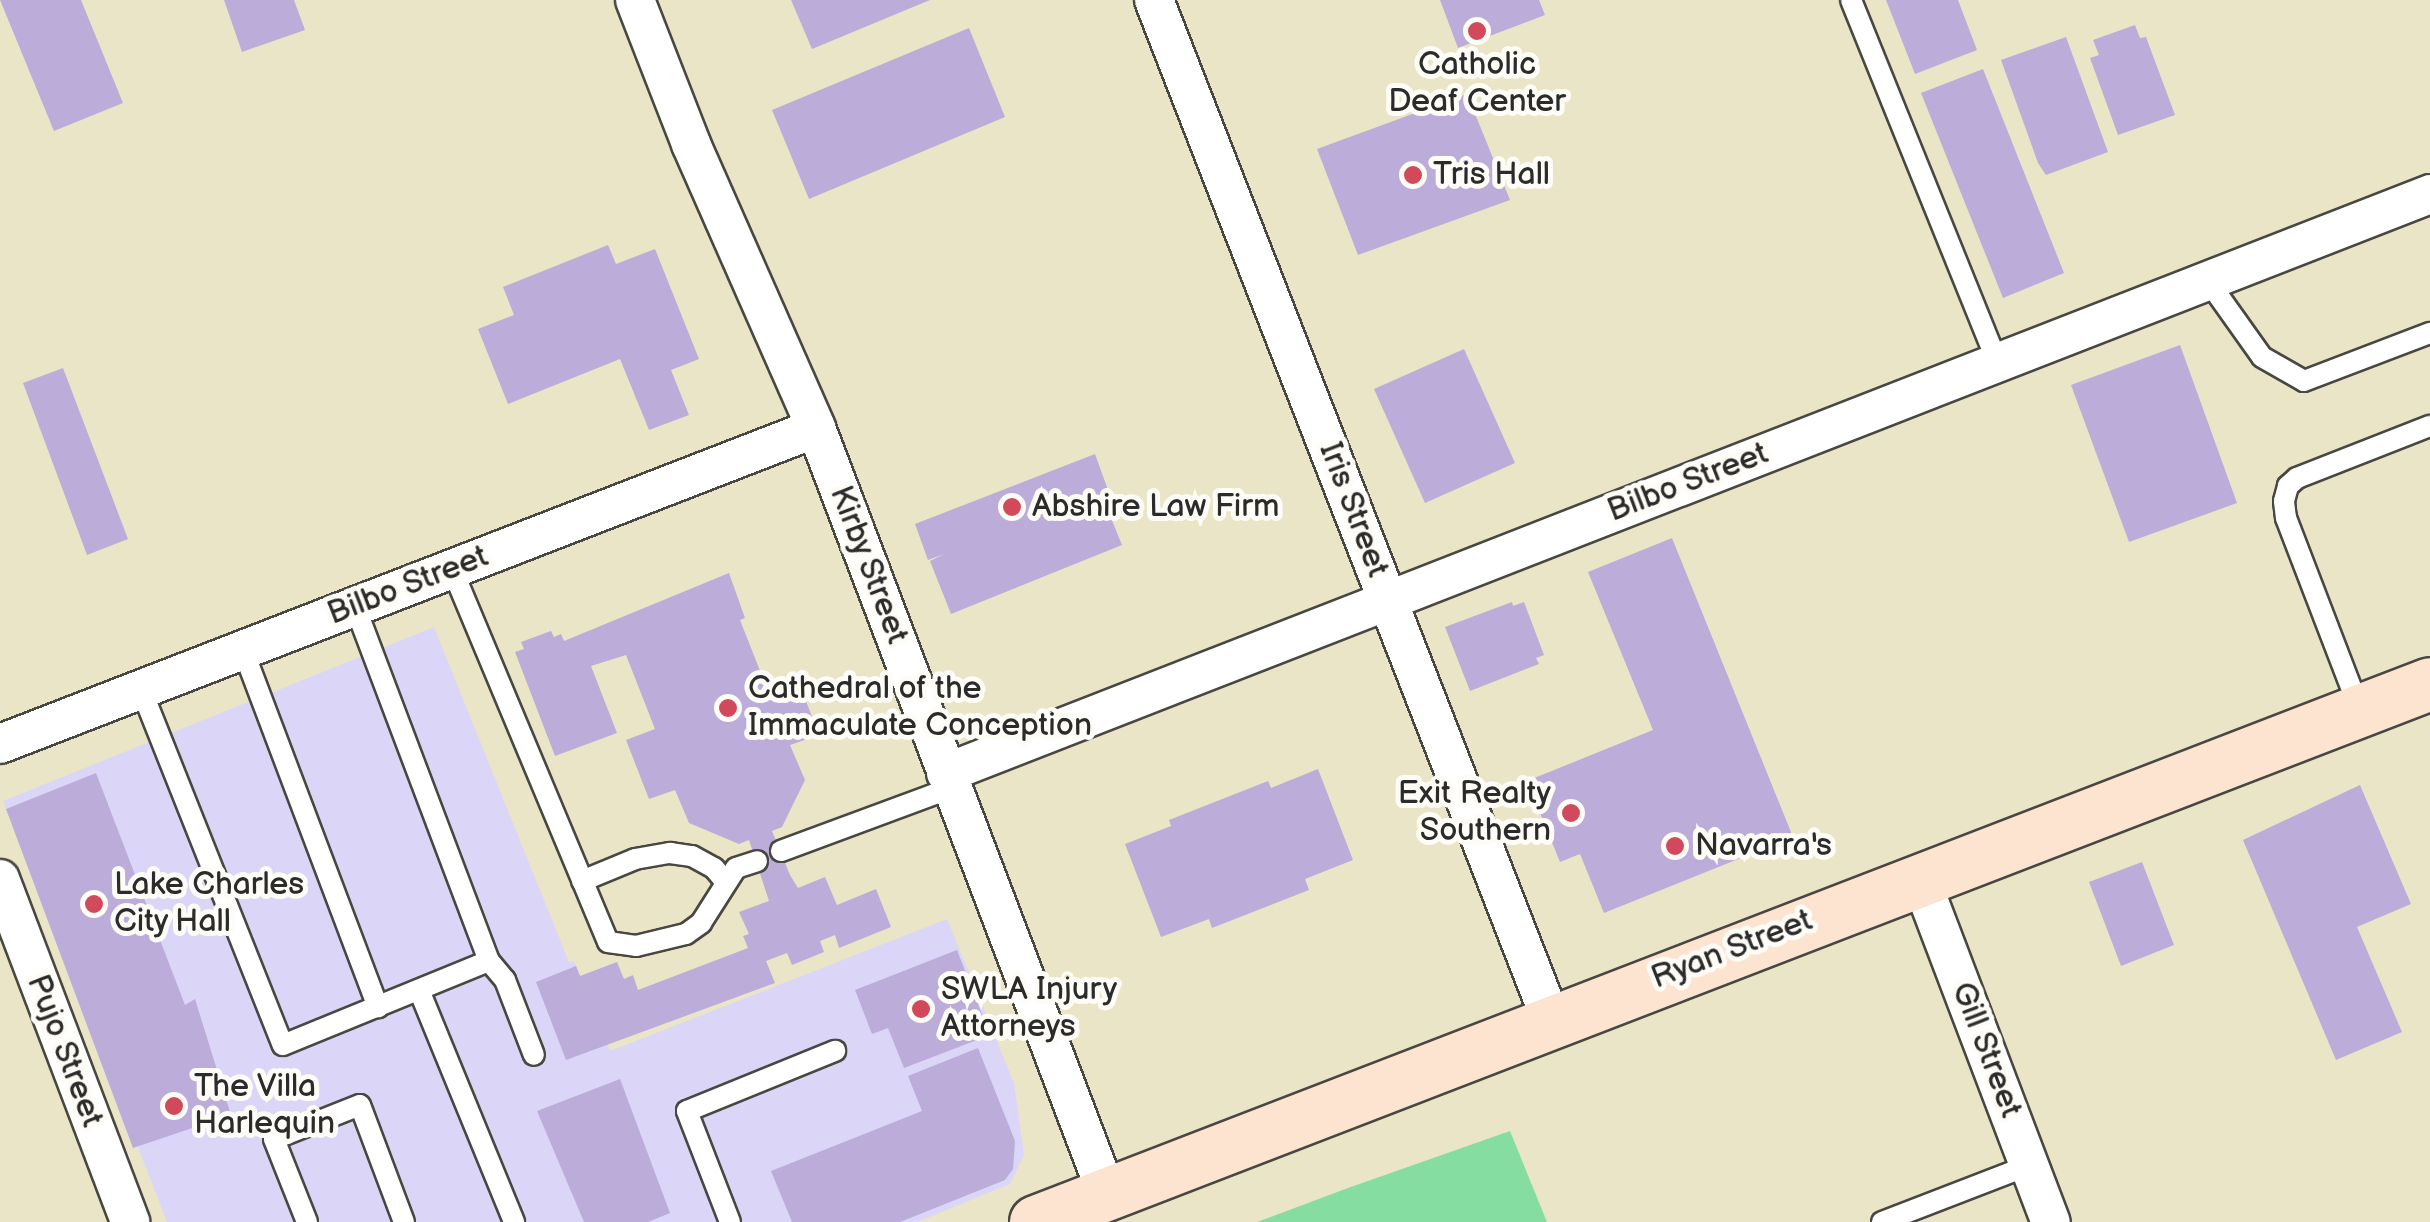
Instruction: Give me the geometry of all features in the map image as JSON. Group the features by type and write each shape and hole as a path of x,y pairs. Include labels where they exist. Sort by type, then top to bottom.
{"main road":[{"name":"Ryan Street","path":"1036,1222 1551,1020 2430,684"}],"street":[{"name":"Kirby Street","path":"634,0 691,144 816,428 1107,1194"},
{"name":"Iris Street","path":"1154,0 1551,1020"},
{"name":"Bilbo Street","path":"948,780 1388,600 2430,194"},
{"name":"Bilbo Street","path":"0,744 816,428"},
{"name":"Gill Street","path":"1920,878 2052,1222"},
{"name":"Pujo Street","path":"0,879 130,1222"}],"lane":[{"path":"1851,0 1997,362"},
{"path":"2208,280 2242,334 2262,357 2304,381 2430,333"},
{"path":"2360,710 2286,518 2284,501 2288,486 2296,478 2430,426"},
{"path":"452,569 608,942 636,946 686,934 701,923 724,880 736,868 757,860"},
{"path":"355,606 489,961 505,980 534,1054"},
{"path":"243,650 378,1007"},
{"path":"141,689 283,1045 489,961"},
{"path":"781,851 948,780"},
{"path":"582,881 636,859 670,853 692,856 714,868 724,880"},
{"path":"419,990 514,1222"},
{"path":"730,1222 686,1112 834,1051"},
{"path":"307,1222 274,1139 360,1105 404,1222"},
{"path":"1882,1222 2030,1165"}],"shaded area":[{"path":"434,627 569,962 574,961 610,1051 947,919 1014,1083 1024,1155 1010,1184 917,1222 167,1222 3,801"}],"green space":[{"path":"1510,1131 1547,1222 1257,1222 1348,1188"}],"building":[{"path":"0,0 81,0 123,103 54,131"},
{"path":"224,0 294,0 305,30 242,52"},
{"path":"791,0 930,0 812,49"},
{"name":"Catholic Deaf Center","path":"1440,0 1539,0 1545,15 1458,48"},
{"path":"1886,0 1958,0 1977,50 1915,74"},
{"path":"2135,25 2140,38 2146,37 2175,115 2118,135 2090,58 2099,55 2093,40"},
{"path":"969,28 1005,117 809,199 772,110"},
{"path":"2066,37 2108,152 2046,175 2038,163 2001,60"},
{"path":"1983,69 2064,273 2003,298 1921,93"},
{"name":"Tris Hall","path":"1467,94 1510,200 1358,255 1317,149"},
{"path":"608,245 616,264 655,249 699,359 671,370 689,415 649,430 620,359 508,404 478,329 514,315 503,287"},
{"path":"2180,345 2237,503 2129,542 2071,385"},
{"path":"1464,349 1515,463 1425,503 1374,389"},
{"path":"63,368 128,539 87,555 23,383"},
{"path":"1095,454 1108,490 1101,493 1122,545 951,614 930,561 944,554 928,560 915,524"},
{"path":"1672,538 1793,837 1604,913 1580,854 1560,862 1527,781 1653,730 1588,572"},
{"name":"Cathedral of the Immaculate Conception","path":"729,573 745,618 740,620 766,686 796,675 819,735 790,745 805,780 782,827 772,831 790,875 798,888 825,877 837,905 876,889 891,927 839,948 835,935 820,941 824,952 792,965 787,953 766,961 775,983 566,1060 536,982 576,966 580,976 617,962 624,979 633,975 638,990 748,948 743,936 749,934 739,912 769,901 749,840 739,844 689,823 675,790 649,799 626,740 655,729 626,655 591,666 617,733 555,756 515,652 524,649 521,642 551,631 554,637 561,634 564,641"},
{"path":"1512,602 1513,606 1524,602 1544,655 1536,658 1539,664 1470,691 1445,627"},
{"path":"1318,769 1353,860 1305,879 1309,890 1212,928 1209,919 1161,937 1125,844 1171,826 1169,820 1268,781 1271,788"},
{"name":"Lake Charles City Hall","path":"96,773 185,1005 195,999 231,1115 133,1148 6,809"},
{"path":"2360,785 2411,904 2357,927 2402,1032 2336,1060 2243,840"},
{"path":"2142,862 2174,945 2121,966 2089,882"},
{"name":"SWLA Injury Attorneys","path":"957,950 990,1035 904,1068 888,1028 872,1034 855,990"},
{"path":"978,1048 1015,1141 1013,1169 1005,1180 900,1222 792,1222 771,1171 922,1111 908,1076"},
{"path":"620,1079 670,1213 648,1222 584,1222 537,1111"}],"place":[{"name":"Catholic Deaf Center","path":"1477,31"},
{"name":"Tris Hall","path":"1413,175"},
{"name":"Abshire Law Firm","path":"1012,507"},
{"name":"Cathedral of the Immaculate Conception","path":"728,708"},
{"name":"Exit Realty Southern","path":"1571,813"},
{"name":"Navarra's","path":"1675,846"},
{"name":"Lake Charles City Hall","path":"94,904"},
{"name":"SWLA Injury Attorneys","path":"921,1009"},
{"name":"The Villa Harlequin","path":"174,1106"}]}
